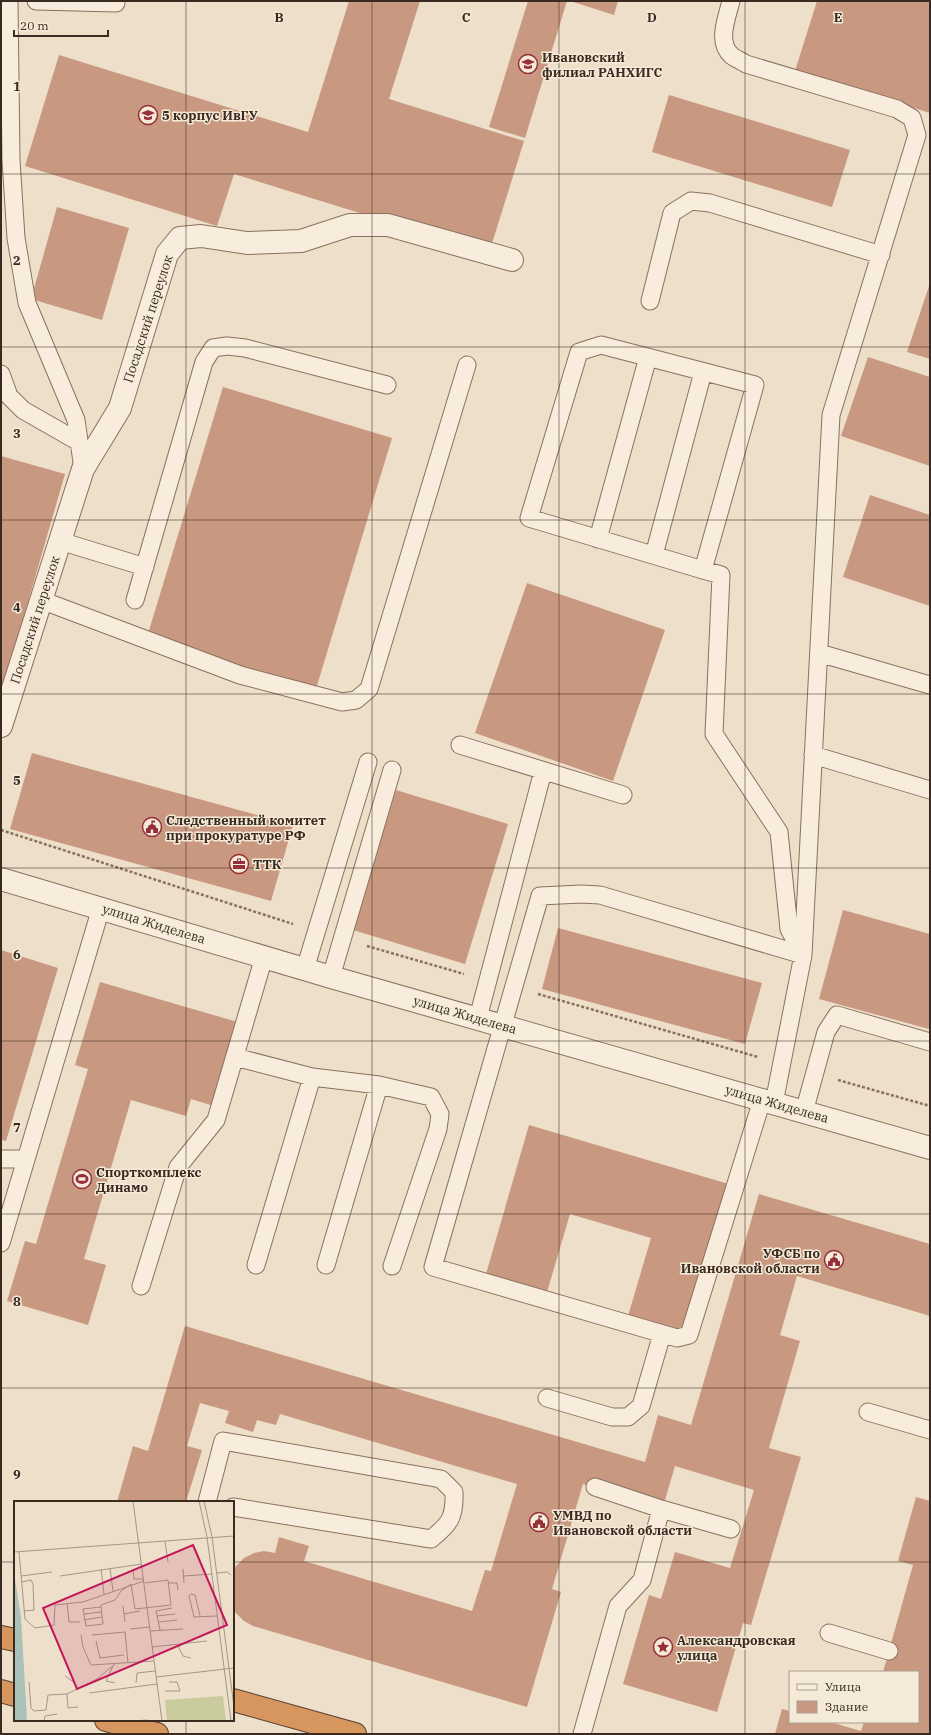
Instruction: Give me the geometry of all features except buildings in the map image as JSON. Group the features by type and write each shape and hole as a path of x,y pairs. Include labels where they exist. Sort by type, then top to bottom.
{"highway":[{"path":"1,1691 14,1695"},
{"path":"234,1700 356,1734"},
{"path":"110,1721 157,1734"}],"street":[{"name":"Посадский переулок","path":"1,726 83,469 120,408 167,254 180,238 201,236 247,243 301,241 350,225 388,225 512,260"},
{"name":"улица Жиделева","path":"1,879 331,977 930,1148"}],"lane":[{"name":"Посадский переулок","path":"9,1 11,160 16,238 28,303 76,420 83,469"},
{"path":"36,1 116,3"},
{"path":"731,1 724,26 723,41 731,55 746,64 897,109 912,118 917,135 831,415 803,955 768,1102 689,1335 677,1338 434,1267 540,896 581,894 600,895 803,955"},
{"path":"650,301 672,213 691,201 710,203 881,255"},
{"path":"703,570 755,385 601,345 579,352 529,518 598,539 654,555 703,570 721,575 714,734 779,832 789,929 803,955"},
{"path":"135,600 204,362 213,348 227,346 244,348 387,385"},
{"path":"598,539 648,357"},
{"path":"41,600 240,675 342,702 356,700 369,689 467,365"},
{"path":"654,555 703,372"},
{"path":"1,374 9,396 23,410 79,442"},
{"path":"60,541 145,567"},
{"path":"819,653 930,685"},
{"path":"460,745 623,795"},
{"path":"813,756 930,790"},
{"path":"306,969 368,762"},
{"path":"331,977 392,770"},
{"path":"478,1018 543,770"},
{"path":"1,1243 101,908"},
{"path":"141,1286 178,1167 216,1120 264,956"},
{"path":"804,1112 826,1032 837,1015 930,1042"},
{"path":"235,1057 312,1077 379,1085 431,1097 440,1114 438,1129 392,1266"},
{"path":"256,1265 312,1077"},
{"path":"326,1265 379,1085"},
{"path":"1,1159 26,1159"},
{"path":"548,1398 612,1418 628,1417 641,1406 662,1334"},
{"path":"868,1412 930,1430"},
{"path":"207,1501 223,1441 441,1479 454,1492 454,1509 445,1528 431,1539 234,1507"},
{"path":"595,1487 661,1509 731,1529"},
{"path":"582,1734 618,1606 642,1580 661,1509"},
{"path":"829,1633 889,1651"}],"place":[{"name":"Ивановский филиал РАНХИГС","path":"528,64"},
{"name":"5 корпус ИвГУ","path":"148,115"},
{"name":"Следственный комитет при прокуратуре РФ","path":"152,827"},
{"name":"ТТК","path":"239,864"},
{"name":"Спорткомплекс Динамо","path":"82,1179"},
{"name":"УФСБ по Ивановской области","path":"834,1260"},
{"name":"УМВД по Ивановской области","path":"539,1522"},
{"name":"Александровская улица","path":"663,1647"}]}
